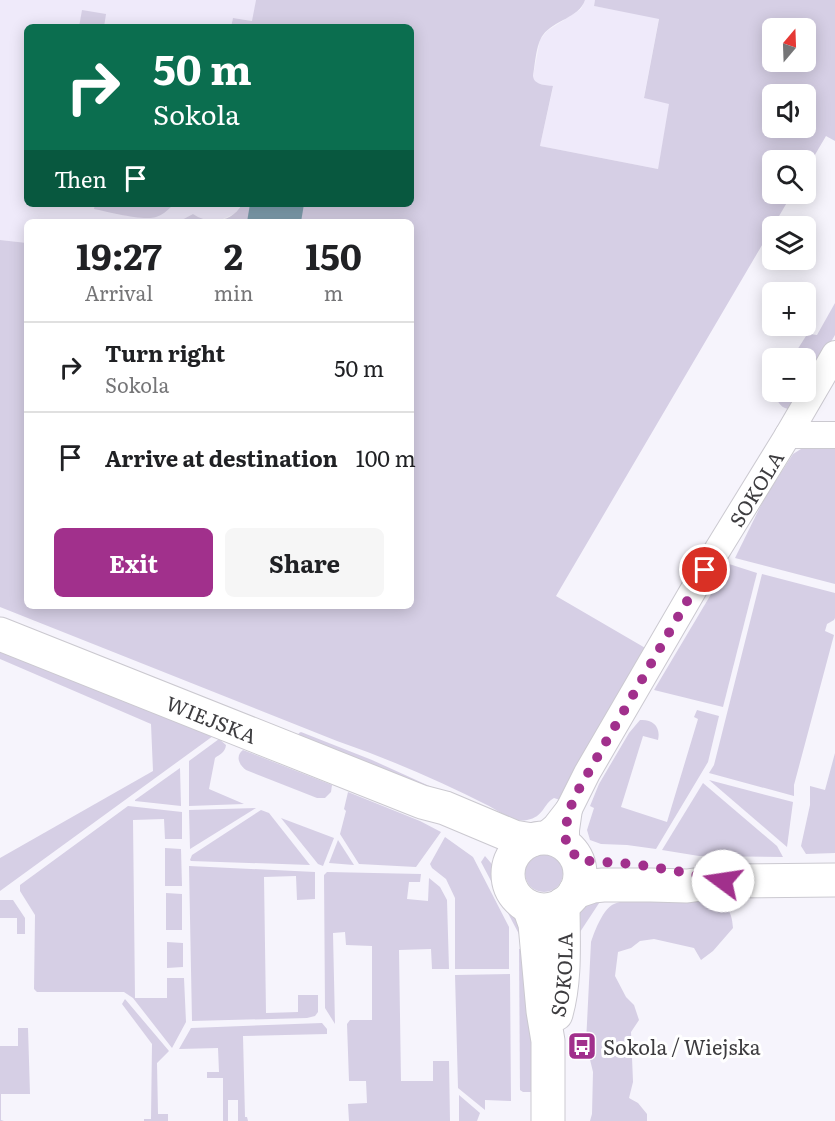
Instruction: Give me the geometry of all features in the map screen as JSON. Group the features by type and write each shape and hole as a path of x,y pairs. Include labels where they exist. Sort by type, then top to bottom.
{"street":[{"name":"SOKOLA","path":"554,846 566,830 569,809 587,773 705,570 835,354"},
{"path":"788,435 835,435"},
{"name":"WIEJSKA","path":"0,634 422,802 455,811 514,837 554,846 590,862 636,864 723,881"},
{"name":"WIEJSKA","path":"422,802 508,868"},
{"path":"523,844 554,846 580,867 579,884 569,898 556,908 547,910 530,907 514,895 510,886 508,868 511,858 523,844"},
{"name":"WIEJSKA","path":"569,898 593,886 603,885 687,886 723,881 835,880"},
{"name":"SOKOLA","path":"548,1041 560,1001 569,898"},
{"name":"SOKOLA","path":"530,907 535,924 548,1041 549,1121"}],"shaded area":[{"path":"0,0 256,0 253,21 233,18 232,24 24,24 24,207 240,207 234,214 223,219 200,219 193,214 184,219 24,219 24,243 0,240"},
{"path":"256,0 585,0 577,11 548,30 539,44 534,79 540,84 553,86 540,146 658,169 669,104 644,98 659,19 594,6 595,0 835,0 835,141 826,136 816,153 816,150 762,150 762,204 786,204 779,216 762,216 762,245 556,596 647,649 560,800 554,798 533,818 516,820 395,763 0,607 0,240 24,243 24,609 414,609 414,219 223,219 232,215 240,207 414,207 414,24 232,24 233,18 252,21"},
{"path":"585,0 595,0 594,6 659,18 644,97 670,103 658,169 540,146 553,87 536,83 533,80 540,40 547,31 581,9"},
{"path":"82,10 106,14 104,24 80,24"},
{"path":"94,207 171,207 164,213 150,218 126,216 94,209"},
{"path":"193,214 199,218 202,219 184,219"},
{"path":"835,303 835,335 816,367 816,348 798,348 806,336 817,335"},
{"path":"778,402 795,402 788,409"},
{"path":"835,448 835,584 735,558 764,499 793,454 801,449"},
{"path":"729,564 757,573 723,707 654,690"},
{"path":"762,574 835,593 835,618 827,624 825,631 834,635 794,785 794,796 709,773 714,765"},
{"path":"0,651 213,736 0,891 0,858 153,771 151,724 0,659"},
{"path":"697,710 719,716 708,762 656,849 601,844 590,840 587,830 594,808 590,806 599,784 629,733 640,720 652,722 655,725 659,735 658,740 643,736 621,807 667,822 698,719 694,717"},
{"path":"301,732 372,760 491,814 296,739"},
{"path":"219,739 226,745 223,752 215,758 209,789 244,804 189,806 189,761"},
{"path":"243,750 332,785 331,792 325,798 317,798 246,770 241,766 239,760 239,755"},
{"path":"835,753 835,853 806,854 801,846 810,805 810,786 825,790"},
{"path":"180,768 181,806 135,801 135,800"},
{"path":"709,780 793,802 787,847"},
{"path":"703,783 777,846 783,857 699,856 662,850"},
{"path":"348,792 420,821 441,832 416,867 359,864 340,834"},
{"path":"128,806 182,812 182,839 165,839 164,819 133,820 135,998 167,998 167,978 184,978 186,1022 172,1048 133,998 124,992 37,992 34,989 35,915 20,891 20,885"},
{"path":"256,808 190,849 189,810"},
{"path":"261,810 269,813 310,865 190,860 192,855"},
{"path":"281,818 334,838 323,866 318,864"},
{"path":"445,837 473,857 509,927 509,969 455,969 455,898 446,879 430,864"},
{"path":"338,840 354,865 329,863"},
{"path":"165,848 181,849 182,886 165,886"},
{"path":"544,854 558,859 563,873 558,887 544,892 530,887 525,873 530,859"},
{"path":"485,856 496,869 505,895 523,918 520,936 481,862"},
{"path":"189,866 315,872 315,899 297,900 296,876 264,877 266,1013 298,1012 298,995 318,995 318,1012 315,1016 192,1021"},
{"path":"327,872 421,874 420,882 409,882 407,899 428,901 429,878 440,887 447,900 449,969 432,969 431,949 399,950 401,1081 433,1081 433,1061 449,1061 450,1121 349,1121 348,1104 367,1103 366,1081 349,1081 347,1024 350,1020 372,1020 372,946 346,945 345,932 333,933 335,1024 325,1008 324,875"},
{"path":"607,891 580,932 569,932 579,904"},
{"path":"166,893 182,894 182,930 166,930"},
{"path":"0,900 13,900 25,918 25,934 17,934 17,918 0,918"},
{"path":"623,901 716,902 728,910 732,917 733,928 713,951 701,960 694,948 654,939 640,941 631,948 618,952 615,976 626,997 634,1005 639,1020 631,1032 633,1082 629,1098 638,1103 647,1114 647,1121 590,1121 593,1072 586,1043 591,942 606,910"},
{"path":"167,942 183,943 183,967 167,968"},
{"path":"531,947 535,1092 523,1092 520,1090 519,949"},
{"path":"510,974 511,1101 485,1100 485,1110 458,1088 455,975"},
{"path":"125,999 169,1051 157,1063 158,1114 168,1114 168,1121 144,1121 144,1119 151,1119 152,1044 122,1004"},
{"path":"322,1023 327,1029 327,1034 243,1036 245,1117 248,1121 238,1121 238,1100 228,1100 228,1121 223,1121 223,1078 207,1078 207,1072 219,1072 218,1048 179,1049 191,1028"},
{"path":"18,1028 28,1028 30,1094 1,1094 1,1120 4,1121 0,1121 0,1046 18,1046"},
{"path":"459,1095 480,1113 477,1121 459,1121"}],"water":[{"path":"250,207 304,207 302,219 248,219"}],"place":[{"name":"Sokola / Wiejska","path":"582,1046"}],"route":[{"path":"705,570 587,773 569,809 566,846 577,859 590,862 636,864 723,881"}]}
